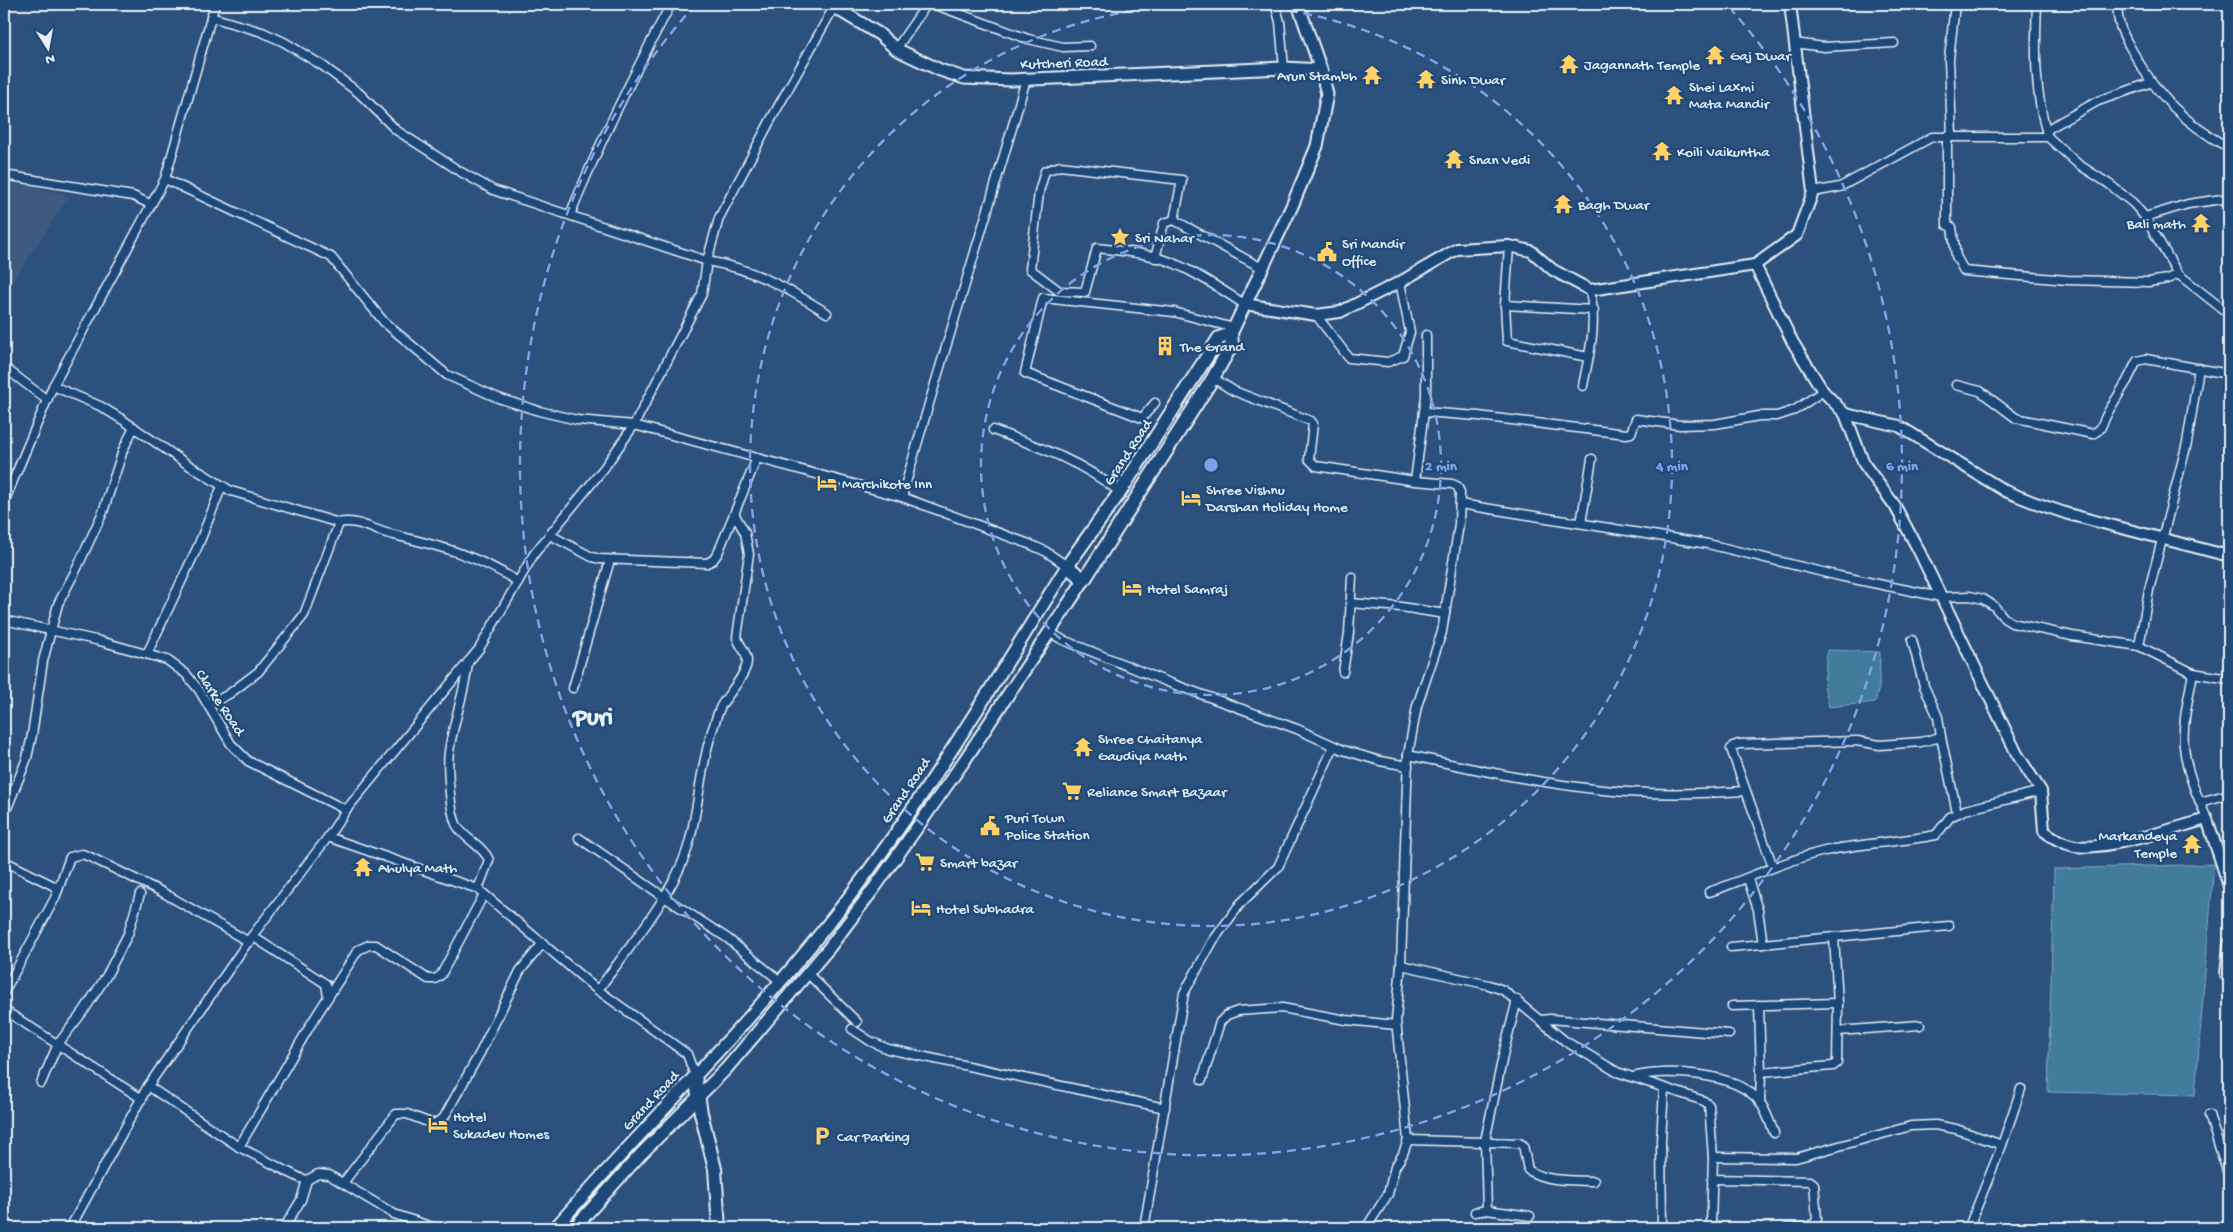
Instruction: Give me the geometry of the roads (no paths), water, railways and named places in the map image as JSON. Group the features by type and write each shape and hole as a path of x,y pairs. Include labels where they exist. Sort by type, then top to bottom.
{"main road":[{"name":"Grand Road","path":"574,1228 641,1154 726,1069 807,973 875,887 947,785 1050,632 1213,378 1232,344 1232,331 1292,206 1317,146 1327,94 1321,70 1298,4"},
{"name":"Kutcheri Road","path":"831,5 879,34 896,50 940,70 964,78 987,80 1026,79 1284,68 1321,70"},
{"name":"Grand Road","path":"555,1228 781,982 830,923 891,840 962,734 1067,566 1120,492 1220,338 1232,331"},
{"path":"1067,566 1084,580"},
{"path":"695,1076 715,1169 719,1228"}],"street":[{"path":"4,502 53,386 165,179 215,4"},
{"path":"570,216 590,166 632,76 671,4"},
{"path":"896,50 928,4"},
{"path":"933,4 1028,39 1063,47 1090,46"},
{"path":"1275,4 1280,22 1284,68"},
{"path":"1174,220 1182,180 1060,166 1046,171 1039,192 1030,269 1059,292 1085,292 1097,248 1136,252 1183,267 1244,304 1316,314 1340,312 1400,282 1457,249 1509,246 1531,251 1553,270 1590,290 1755,265 1797,235 1813,192 1790,4"},
{"path":"1955,4 1949,59 1950,136 1947,225 1952,227 1956,256 1964,271 2067,280 2149,282 2167,280 2178,274"},
{"path":"2037,4 2036,81 2040,112 2047,133 2078,164 2109,184 2133,203 2145,217 2178,274 2229,314"},
{"path":"2118,4 2116,16 2122,32 2150,83 2203,133 2229,148"},
{"path":"70,1228 148,1086 251,939 328,838 346,810 479,649 534,554 604,468 634,425 702,294 707,261 719,218 831,5"},
{"path":"211,17 262,32 284,42 359,93 396,130 461,172 494,190 707,261 739,267 766,277 827,313"},
{"path":"1794,43 1824,47 1894,43"},
{"path":"902,497 931,392 970,273 1026,79"},
{"path":"1813,192 1840,187 1932,137 2047,133 2098,101 2150,83"},
{"path":"4,175 133,196 150,204"},
{"path":"165,179 331,256 384,322 447,375 498,398 539,411 577,420 634,425 902,497 1030,544 1067,566"},
{"path":"2145,217 2188,204 2229,198"},
{"path":"1155,258 1164,222 1174,220 1262,268"},
{"path":"1509,246 1505,305 1507,341 1588,357"},
{"path":"1755,265 1792,341 1823,391 1845,414 1864,464 1895,506 1919,551 2016,754 2041,791 2044,832 2058,841 2075,846 2114,844 2207,819"},
{"path":"1316,314 1349,358 1388,362 1403,356 1410,332 1400,282"},
{"path":"1583,386 1594,329 1594,310 1590,290"},
{"path":"1155,403 1142,418 1025,373 1043,298 1174,312 1232,331"},
{"path":"1505,305 1594,310"},
{"path":"1415,480 1424,412 1427,365 1426,335"},
{"path":"1956,385 1980,391 2016,418 2093,434 2100,429 2137,361 2146,359 2229,374"},
{"path":"4,367 47,400"},
{"path":"2139,646 2149,590 2187,442 2199,368"},
{"path":"1213,378 1234,391 1311,421 1313,424 1310,459 1316,466 1452,484 1457,486 1460,492 1459,524 1442,632 1417,706 1408,755 1401,964 1396,1025 1408,1140 1403,1154 1395,1167 1388,1194 1366,1228"},
{"path":"53,386 100,406 231,491 339,523 348,520 439,546 475,558 497,568 518,582"},
{"path":"1424,412 1478,416 1626,434 1631,433 1636,419 1680,425 1715,424 1759,416 1777,416 1795,410 1823,391"},
{"path":"1845,414 1899,426 1997,486 2068,514 2229,556"},
{"path":"4,816 27,758 50,630 58,604 78,568 103,512 123,450 134,427"},
{"path":"993,430 1071,460 1101,477 1120,492"},
{"path":"550,535 592,557 610,560 707,563 713,560 718,553 735,516 757,458"},
{"path":"1581,523 1592,459"},
{"path":"146,654 198,546 222,486"},
{"path":"1460,504 1708,544 1839,576 1940,597 1970,596 1983,599 1994,606 2004,618 2012,623 2139,646 2193,673 2229,679"},
{"path":"598,990 664,898 676,876 689,844 700,781 716,718 746,667 746,654 739,645 737,637 749,554 748,543 735,516"},
{"path":"208,705 229,694 258,672 304,615 339,523"},
{"path":"573,688 610,560"},
{"path":"1343,672 1349,633 1352,577"},
{"path":"1350,603 1401,607 1445,614"},
{"name":"Clarke Road","path":"4,620 100,641 167,660 186,674 199,690 231,744 248,761 346,810"},
{"path":"1050,632 1063,640 1161,680 1273,720 1334,746 1363,756 1408,766"},
{"path":"1912,640 1924,686 1938,717 1957,813"},
{"path":"239,1147 328,996 358,950 369,945 376,945 428,979 436,979 442,975 481,891 489,860 487,854 464,835 457,826 452,814 448,754 466,680 468,662"},
{"path":"2193,673 2184,722 2184,744 2192,782 2207,819 2229,886"},
{"path":"1773,867 1732,753 1731,749 1733,746 1848,741 1880,745 1921,742 1941,737"},
{"path":"1144,1228 1184,993 1213,940 1235,911 1278,867 1334,746"},
{"path":"1408,755 1484,771 1605,790 1683,793 1745,792"},
{"path":"1709,892 1748,879 1773,867 1824,851 1936,835 1950,817 1957,813 2041,791"},
{"path":"2200,802 2229,794"},
{"path":"328,838 481,891 598,990 687,1054 695,1076"},
{"path":"579,838 664,898 727,938 781,982"},
{"path":"4,992 46,914 70,857 82,854 162,892 251,939 326,984 328,996"},
{"path":"4,861 58,888"},
{"path":"1748,879 1758,910 1764,944"},
{"path":"41,1083 58,1044 85,1009 107,975 128,934 140,894"},
{"path":"1731,947 1949,926"},
{"path":"1761,1072 1833,1066 1838,1058 1838,1003 1834,937"},
{"path":"343,1183 396,1114 407,1114 433,1124 443,1119 481,1051 520,971 542,943"},
{"path":"2229,944 2226,975 2229,977"},
{"path":"1401,964 1503,990 1565,1041 1617,1072 1704,1101 1709,1105 1712,1157 1711,1228"},
{"path":"807,973 858,1022"},
{"path":"1487,1210 1486,1140 1504,1050 1517,1000"},
{"path":"1732,1006 1838,1003"},
{"path":"1759,1005 1760,1102 1774,1133"},
{"path":"1202,1080 1220,1022 1227,1015 1238,1011 1282,1008 1346,1020 1396,1025"},
{"path":"4,1010 142,1099"},
{"path":"1541,1020 1550,1019 1729,1034"},
{"path":"1838,1030 1920,1025"},
{"path":"852,1029 870,1041 888,1049 1165,1108"},
{"path":"1632,1077 1657,1072 1726,1079 1740,1086 1760,1102"},
{"path":"148,1086 239,1147 307,1180 323,1173 394,1214 435,1228"},
{"path":"1662,1228 1661,1141 1664,1088"},
{"path":"1970,1224 2002,1145 2021,1089"},
{"path":"2209,1115 2229,1177"},
{"path":"1712,1157 1796,1158 1912,1126 1935,1125 2002,1145"},
{"path":"1408,1140 1510,1141 1523,1145 1528,1170 1534,1174 1555,1179 1594,1181"},
{"path":"1712,1179 1810,1181 1814,1184 1817,1219 1815,1223 1805,1228 1787,1228"},
{"path":"284,1228 301,1200 307,1180"},
{"path":"1475,1212 1487,1210 1530,1216"}],"place":[{"name":"Gaj Dwar","path":"1715,55"},
{"name":"Jagannath Temple","path":"1569,64"},
{"name":"Arun Stambh","path":"1372,75"},
{"name":"Sinh Dwar","path":"1426,79"},
{"name":"Shei Laxmi Mata Mandir","path":"1674,95"},
{"name":"Koili Vaikuntha","path":"1662,151"},
{"name":"Snan Vedi","path":"1454,159"},
{"name":"Bagh Dwar","path":"1563,204"},
{"name":"Bali math","path":"2201,223"},
{"name":"Sri Nahar","path":"1120,237"},
{"name":"Sri Mandir Office","path":"1327,252"},
{"name":"The Grand","path":"1165,346"},
{"name":"Marchikote Inn","path":"827,483"},
{"name":"Shree Vishnu Darshan Holiday Home","path":"1191,498"},
{"name":"Hotel Samraj","path":"1132,588"},
{"name":"Shree Chaitanya Gaudiya Math","path":"1083,747"},
{"name":"Reliance Smart Bazaar","path":"1072,791"},
{"name":"Puri Town Police Station","path":"990,826"},
{"name":"Markandeya Temple","path":"2192,844"},
{"name":"Smart bazar","path":"925,862"},
{"name":"Ahulya Math","path":"363,867"},
{"name":"Hotel Subhadra","path":"921,908"},
{"name":"Hotel Sukadev Homes","path":"438,1125"},
{"name":"Car Parking","path":"822,1136"}],"district":[{"name":"Puri","path":"593,715"}]}
